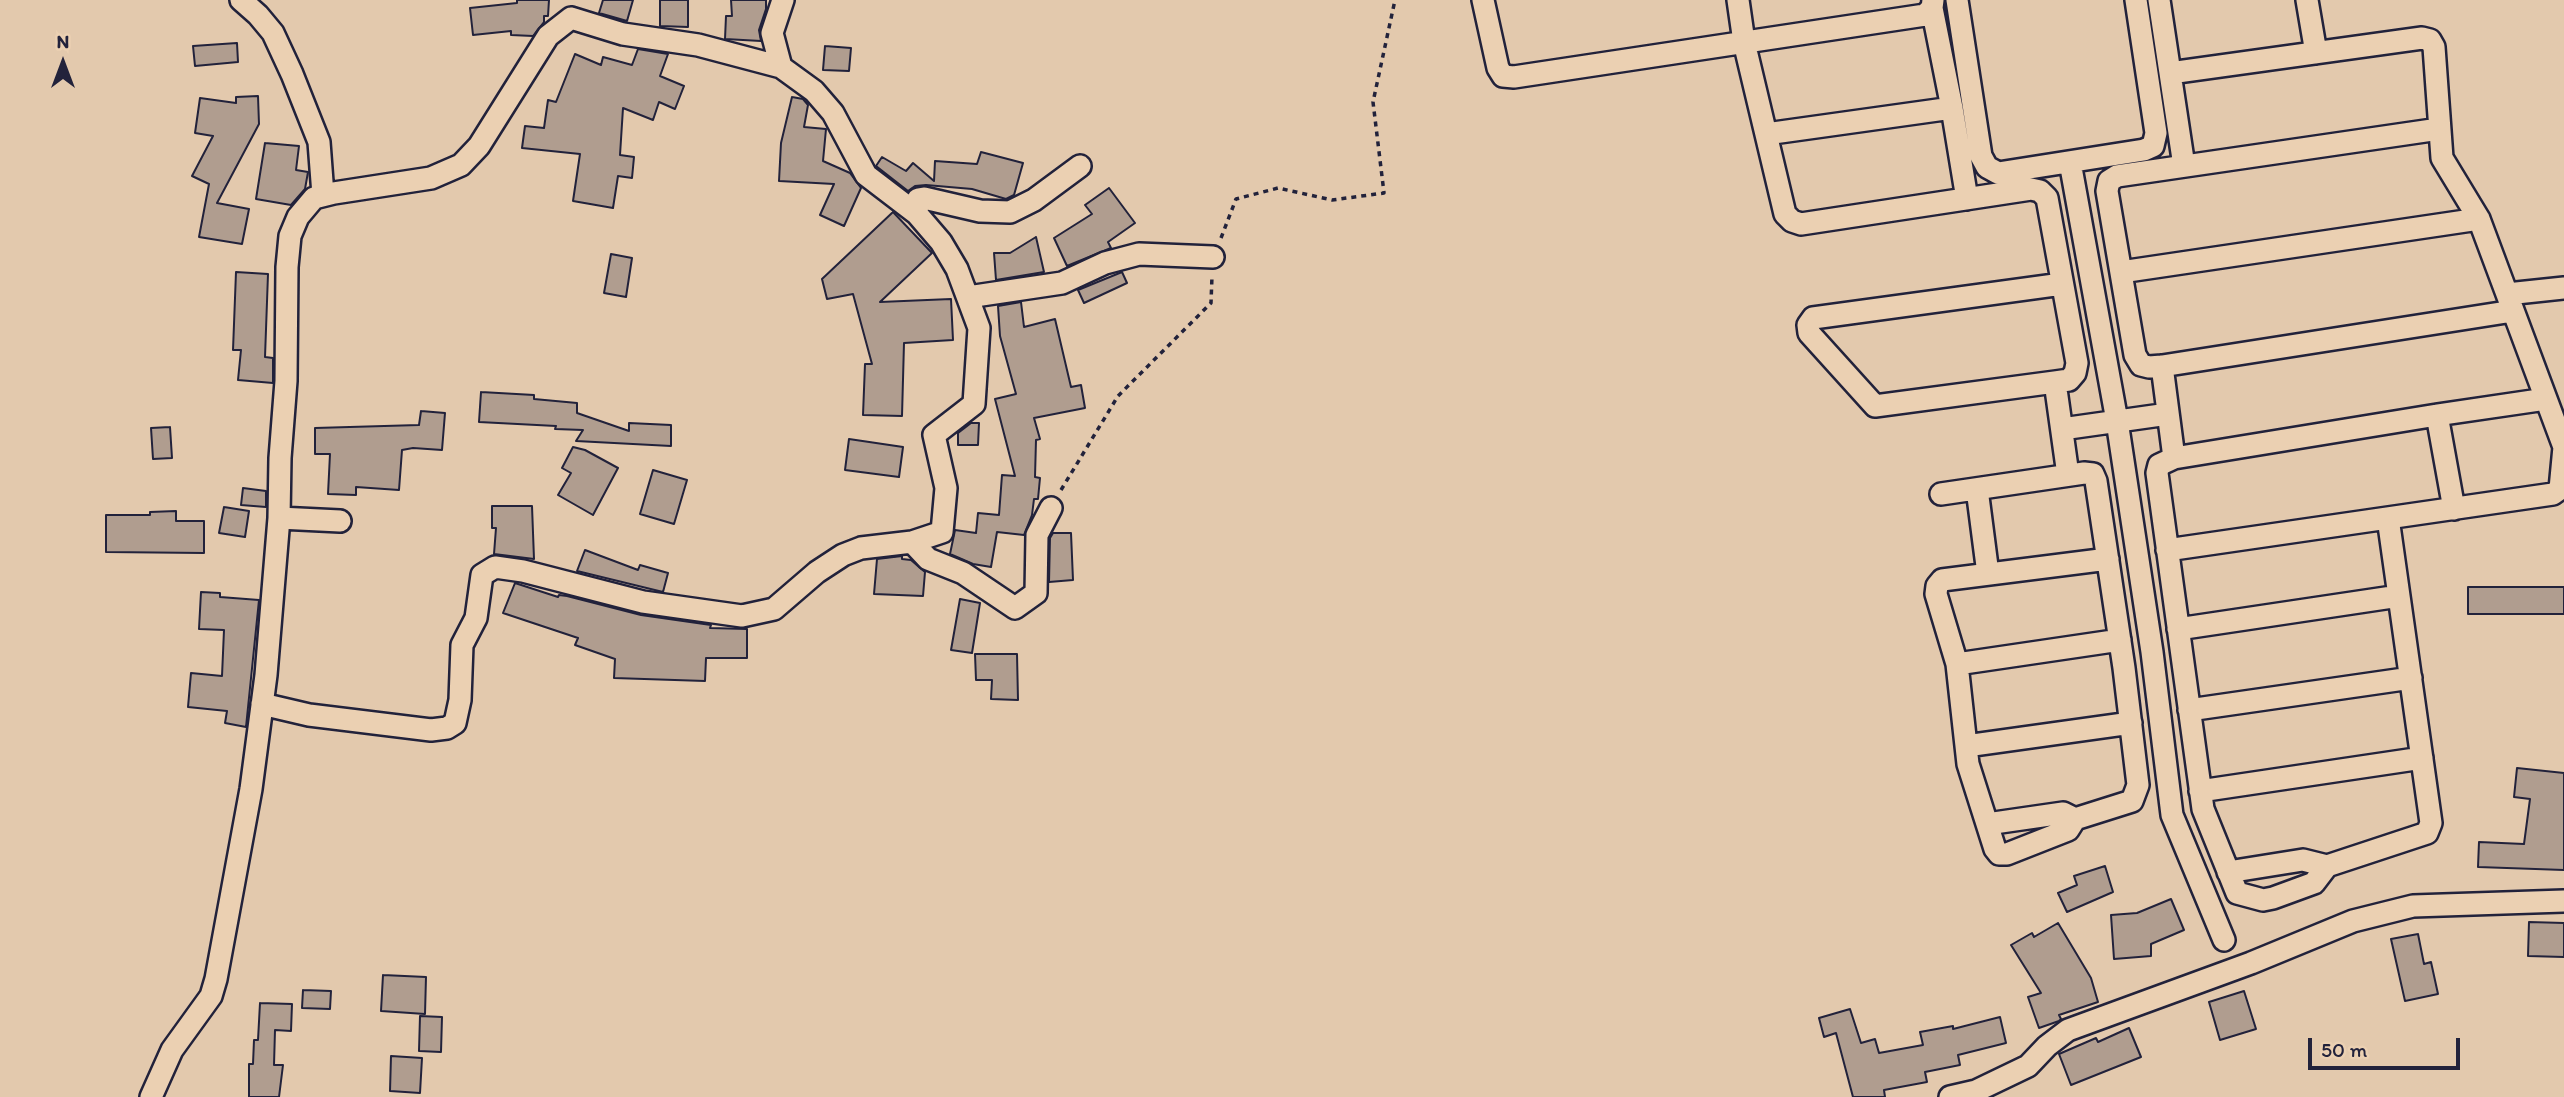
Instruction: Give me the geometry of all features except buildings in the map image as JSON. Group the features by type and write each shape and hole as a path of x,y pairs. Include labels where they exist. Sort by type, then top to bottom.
{"street":[{"path":"241,0 273,33 292,74 319,142 323,195"},
{"path":"781,67 772,33 783,0"},
{"path":"1483,0 1498,68 1503,76 1514,77 1925,15 1932,4"},
{"path":"1738,0 1744,42 1785,214 1792,222 1801,224 2031,189 2040,191 2047,198 2063,284 2077,363 2075,373 2069,380 1875,406 1809,333 1808,325 1813,318 2063,284"},
{"path":"1957,0 1981,156 1987,167 1998,173 2144,150 2153,146 2156,133 2136,0"},
{"path":"2159,0 2184,166"},
{"path":"2307,0 2316,53"},
{"path":"1932,4 1967,199"},
{"path":"151,1097 166,1060 206,1005 216,979 251,789 279,518 286,381 287,267 290,236 303,211 314,198 323,195 431,178 461,165 480,146 548,36 570,9 623,34 698,45 781,67 814,91 833,113 866,175 917,214 941,242 957,269 979,328 974,404 934,435 946,488 942,532 912,542 876,544 843,555 817,572 774,609 742,616 643,602 523,571 495,567 482,575 476,618 462,645 460,701 454,723 447,728 431,730 309,715 261,704"},
{"path":"2167,550 2553,494 2560,489 2564,447 2480,219 2442,158 2434,47 2430,40 2422,38 2170,73"},
{"path":"1766,134 1952,108"},
{"path":"2440,129 2117,176 2109,181 2106,191 2135,355 2141,365 2162,366 2510,303 2564,288"},
{"path":"2070,162 2117,421 2152,652 2172,815 2224,940"},
{"path":"917,214 918,199 924,198 980,211 1010,212 1034,200 1080,166"},
{"path":"2121,272 2480,219"},
{"path":"968,297 1062,283 1105,263 1139,254 1213,257"},
{"path":"2162,366 2174,458"},
{"path":"2055,382 2068,475"},
{"path":"2327,866 2314,883 2263,901 2237,893 2228,872 2203,809 2157,473 2159,465 2174,458 2546,399"},
{"path":"2062,429 2168,414"},
{"path":"2437,415 2454,509"},
{"path":"1941,494 2084,472 2093,474 2096,481 2108,559 2120,640 2138,785 2132,801 2075,819 2068,830 2007,854 1999,854 1995,849 1968,764 1956,664 1936,594 1937,586 1942,580 2108,559"},
{"path":"1977,489 1988,574"},
{"path":"912,542 928,559 963,573 1015,608 1036,593 1037,535 1051,508"},
{"path":"279,518 340,521"},
{"path":"2228,872 2303,860 2327,866 2427,833 2431,822 2388,518"},
{"path":"2178,629 2399,596"},
{"path":"1956,664 2120,640"},
{"path":"2189,710 2411,678"},
{"path":"1966,746 2131,723"},
{"path":"2200,791 2422,758"},
{"path":"1987,824 2063,813 2075,819"},
{"path":"1950,1097 1976,1091 2028,1066 2067,1030 2251,963 2353,921 2413,906 2564,901"}],"path":[{"path":"1051,508 1118,396 1211,303 1213,257 1237,199 1278,188 1332,200 1384,193 1373,102 1395,0"}]}
